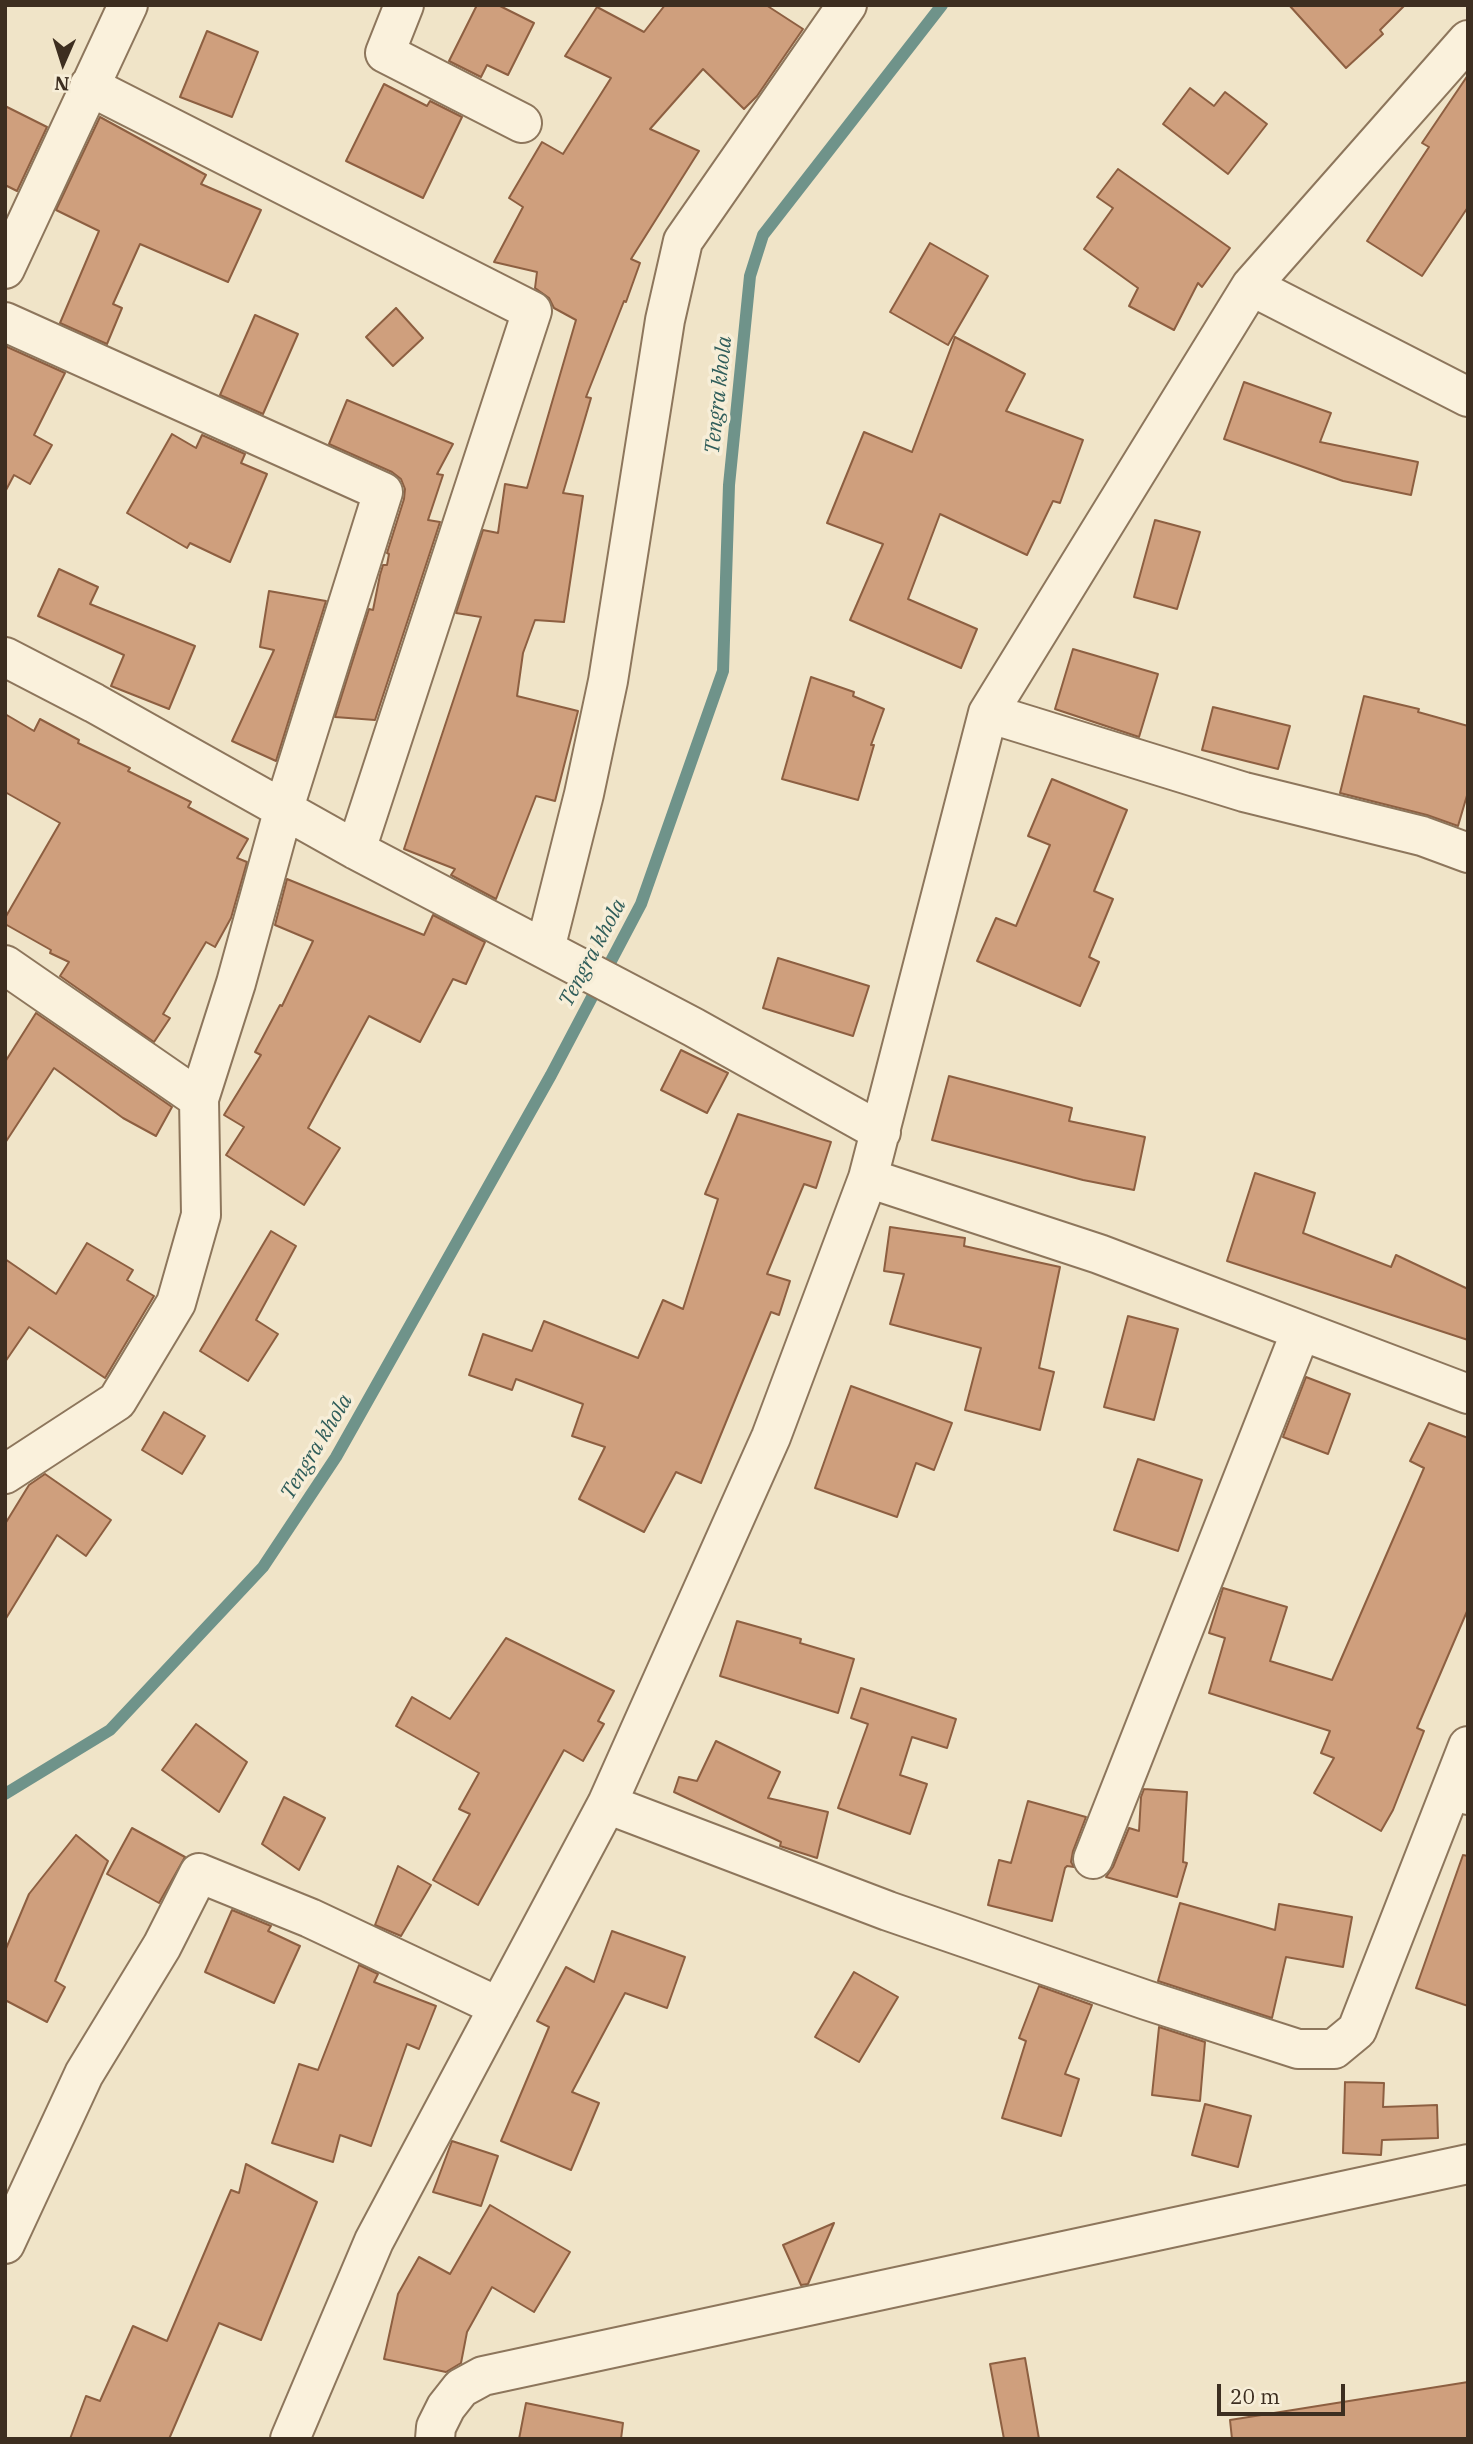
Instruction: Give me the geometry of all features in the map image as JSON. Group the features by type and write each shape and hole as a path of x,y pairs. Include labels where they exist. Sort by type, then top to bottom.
{"street":[{"path":"5,269 128,5"},
{"path":"404,5 384,52 522,123"},
{"path":"545,949 584,794 608,681 665,320 683,241 847,5"},
{"path":"290,2439 374,2241 607,1804 771,1437 868,1178 988,713 1251,286 1468,40"},
{"path":"89,86 532,311 356,849"},
{"path":"1251,286 1468,397"},
{"path":"5,322 383,492 284,808 236,983 199,1100 201,1215 176,1303 117,1401 5,1474"},
{"path":"5,657 94,703 356,849 693,1027 881,1132"},
{"path":"988,713 1244,792 1422,836 1468,853"},
{"path":"5,965 199,1100"},
{"path":"868,1178 1098,1254 1468,1394"},
{"path":"1093,1859 1301,1331"},
{"path":"607,1804 888,1911 1146,2000 1298,2049 1334,2049 1357,2030 1460,1791 1468,1746"},
{"path":"5,2244 84,2074 162,1946 199,1873 310,1918 499,2007"},
{"path":"435,2439 436,2427 446,2407 461,2388 483,2376 1468,2164"}],"building":[{"path":"477,5 498,5 534,23 508,75 487,65 481,77 449,61"},
{"path":"665,5 766,5 803,29 757,96 744,109 703,69 650,129 699,151 631,259 640,263 586,397 591,398 563,493 583,496 564,622 535,620 523,653 517,696 578,711 555,801 536,796 496,899 451,875 455,869 404,849 481,617 456,613 483,530 498,533 505,484 527,488 576,320 554,308 549,298 535,288 537,272 494,262 523,207 509,198 542,142 563,154 611,78 565,56 597,7 644,32"},
{"path":"1289,5 1405,5 1380,30 1383,34 1346,68"},
{"path":"207,31 258,52 232,117 180,97"},
{"path":"1468,75 1468,207 1422,276 1367,241 1429,147 1422,143"},
{"path":"384,84 427,106 430,101 462,117 423,198 346,161"},
{"path":"1190,88 1214,106 1225,92 1267,124 1228,174 1163,124"},
{"path":"5,106 47,127 17,191 5,185"},
{"path":"100,117 206,175 201,184 261,210 228,282 140,244 113,304 122,308 107,344 60,323 99,231 56,210"},
{"path":"1118,169 1230,248 1202,287 1198,283 1174,330 1129,306 1138,288 1084,249 1113,208 1097,197"},
{"path":"930,243 988,276 948,345 890,312"},
{"path":"396,308 423,338 393,366 366,337"},
{"path":"255,315 298,334 263,414 220,395"},
{"path":"955,337 1025,374 1006,411 1083,440 1060,503 1053,501 1027,555 940,514 908,599 977,629 961,668 850,620 883,544 827,523 864,432 912,452"},
{"path":"5,346 65,373 34,435 52,445 30,484 14,475 5,492"},
{"path":"1244,382 1331,413 1320,442 1418,462 1411,495 1343,481 1224,439"},
{"path":"347,400 453,444 437,474 443,475 428,520 440,522 375,720 335,717 369,609 373,610 383,565 387,565 387,553 405,489 401,479 392,472 329,444"},
{"path":"172,434 196,448 202,435 245,454 241,463 267,474 230,562 190,543 187,548 127,513"},
{"path":"1155,520 1200,532 1177,609 1134,597"},
{"path":"59,569 98,587 90,604 195,646 169,709 111,686 124,655 38,616"},
{"path":"269,591 326,601 276,761 232,741 274,650 260,647"},
{"path":"1073,649 1158,674 1139,737 1055,709"},
{"path":"811,677 854,692 853,696 884,709 871,745 874,745 858,800 782,779"},
{"path":"1364,696 1419,709 1418,712 1468,726 1468,792 1458,826 1427,815 1340,793"},
{"path":"1213,707 1290,726 1278,769 1202,750"},
{"path":"5,714 34,731 40,719 79,740 78,743 130,768 128,771 191,802 188,807 248,839 237,858 247,862 231,918 215,947 206,942 163,1014 170,1018 154,1042 60,976 69,962 5,924 5,918 60,823 5,792"},
{"path":"1052,779 1127,810 1094,891 1113,899 1089,957 1099,962 1080,1006 977,961 996,918 1016,926 1050,845 1028,836"},
{"path":"287,879 424,935 433,915 485,942 466,984 453,979 420,1042 369,1016 308,1128 340,1148 304,1205 226,1155 244,1127 224,1115 261,1055 255,1052 280,1005 282,1006 313,941 275,925"},
{"path":"778,958 869,986 853,1036 763,1008"},
{"path":"36,1013 172,1107 156,1136 123,1118 54,1068 5,1143 5,1062"},
{"path":"681,1050 728,1073 707,1113 661,1090"},
{"path":"949,1076 1072,1108 1069,1121 1145,1137 1134,1190 1083,1180 932,1140"},
{"path":"738,1114 831,1142 816,1188 804,1184 767,1274 790,1281 779,1315 771,1312 701,1483 676,1472 644,1532 579,1499 605,1447 572,1436 583,1404 516,1379 512,1390 469,1375 483,1334 532,1351 544,1321 638,1358 663,1300 683,1309 718,1199 705,1194"},
{"path":"1255,1173 1315,1193 1303,1233 1391,1267 1396,1255 1468,1289 1468,1340 1227,1261"},
{"path":"890,1227 965,1238 964,1246 1060,1267 1039,1368 1054,1372 1040,1430 965,1410 981,1348 890,1324 904,1274 884,1271"},
{"path":"271,1231 296,1246 256,1320 278,1334 248,1381 200,1351"},
{"path":"87,1243 133,1270 127,1280 154,1296 105,1378 29,1327 5,1362 5,1259 56,1294"},
{"path":"1128,1316 1178,1329 1154,1420 1104,1407"},
{"path":"1306,1377 1350,1394 1328,1454 1283,1437"},
{"path":"851,1386 952,1423 934,1470 916,1463 897,1517 815,1488"},
{"path":"164,1412 205,1436 182,1474 142,1450"},
{"path":"1429,1423 1468,1438 1468,1609 1417,1728 1424,1731 1393,1810 1381,1831 1314,1793 1334,1758 1321,1753 1330,1731 1209,1693 1225,1638 1209,1633 1223,1588 1287,1607 1270,1661 1332,1680 1424,1468 1410,1461"},
{"path":"1138,1459 1202,1480 1178,1551 1114,1530"},
{"path":"45,1474 111,1520 86,1556 57,1535 5,1620 5,1524 29,1485"},
{"path":"737,1621 801,1639 800,1643 854,1659 838,1713 720,1676"},
{"path":"506,1638 614,1691 598,1721 604,1724 583,1761 564,1750 478,1905 433,1880 470,1814 459,1809 479,1773 396,1726 412,1697 450,1719"},
{"path":"861,1688 956,1719 947,1748 912,1737 900,1775 927,1784 910,1834 838,1808 868,1724 851,1718"},
{"path":"196,1724 247,1762 219,1812 162,1770"},
{"path":"716,1741 780,1772 768,1798 828,1812 817,1858 780,1846 781,1842 674,1792 679,1777 697,1781"},
{"path":"1144,1789 1187,1792 1183,1862 1187,1863 1177,1897 1106,1877 1129,1828 1139,1831"},
{"path":"284,1797 325,1818 299,1870 262,1844"},
{"path":"1028,1801 1086,1817 1073,1851 1071,1862 1074,1867 1065,1868 1052,1921 988,1905 999,1860 1011,1863"},
{"path":"132,1828 185,1857 159,1903 107,1874"},
{"path":"76,1835 108,1861 55,1981 65,1987 47,2022 5,2000 5,1951 29,1894"},
{"path":"1463,1855 1468,1856 1468,2006 1416,1988"},
{"path":"398,1866 431,1885 401,1936 375,1925"},
{"path":"1180,1903 1275,1930 1279,1904 1352,1917 1343,1967 1286,1957 1272,2018 1158,1981"},
{"path":"232,1910 271,1926 268,1931 300,1946 274,2003 205,1972"},
{"path":"612,1931 685,1957 667,2008 625,1993 572,2092 599,2103 571,2170 501,2141 549,2027 537,2021 566,1967 594,1982"},
{"path":"359,1965 378,1974 374,1982 436,2006 419,2049 407,2044 371,2146 340,2135 333,2162 272,2143 299,2064 318,2070"},
{"path":"854,1972 898,1997 859,2062 815,2037"},
{"path":"1039,1986 1092,2005 1065,2074 1079,2079 1061,2136 1002,2118 1026,2041 1019,2038"},
{"path":"1159,2027 1205,2042 1200,2101 1152,2095"},
{"path":"1345,2082 1384,2083 1383,2107 1437,2105 1438,2138 1382,2140 1381,2155 1343,2153"},
{"path":"1205,2104 1251,2116 1238,2167 1192,2155"},
{"path":"452,2141 498,2156 481,2206 433,2192"},
{"path":"246,2164 317,2202 261,2340 219,2323 169,2439 70,2439 86,2396 100,2401 133,2326 167,2341 231,2190 239,2193"},
{"path":"490,2205 570,2252 534,2312 492,2287 467,2332 461,2363 446,2372 384,2359 398,2294 419,2257 450,2274"},
{"path":"834,2223 808,2284 801,2285 783,2245"},
{"path":"1025,2358 1039,2439 1004,2439 990,2364"},
{"path":"1468,2382 1468,2439 1232,2439 1230,2420"},
{"path":"526,2403 623,2423 621,2439 519,2439"}],"waterway":[{"name":"Tengra khola","path":"5,1794 110,1730 263,1567 336,1457 551,1075 641,904 723,671 729,485 750,276 763,235 942,5"}]}
